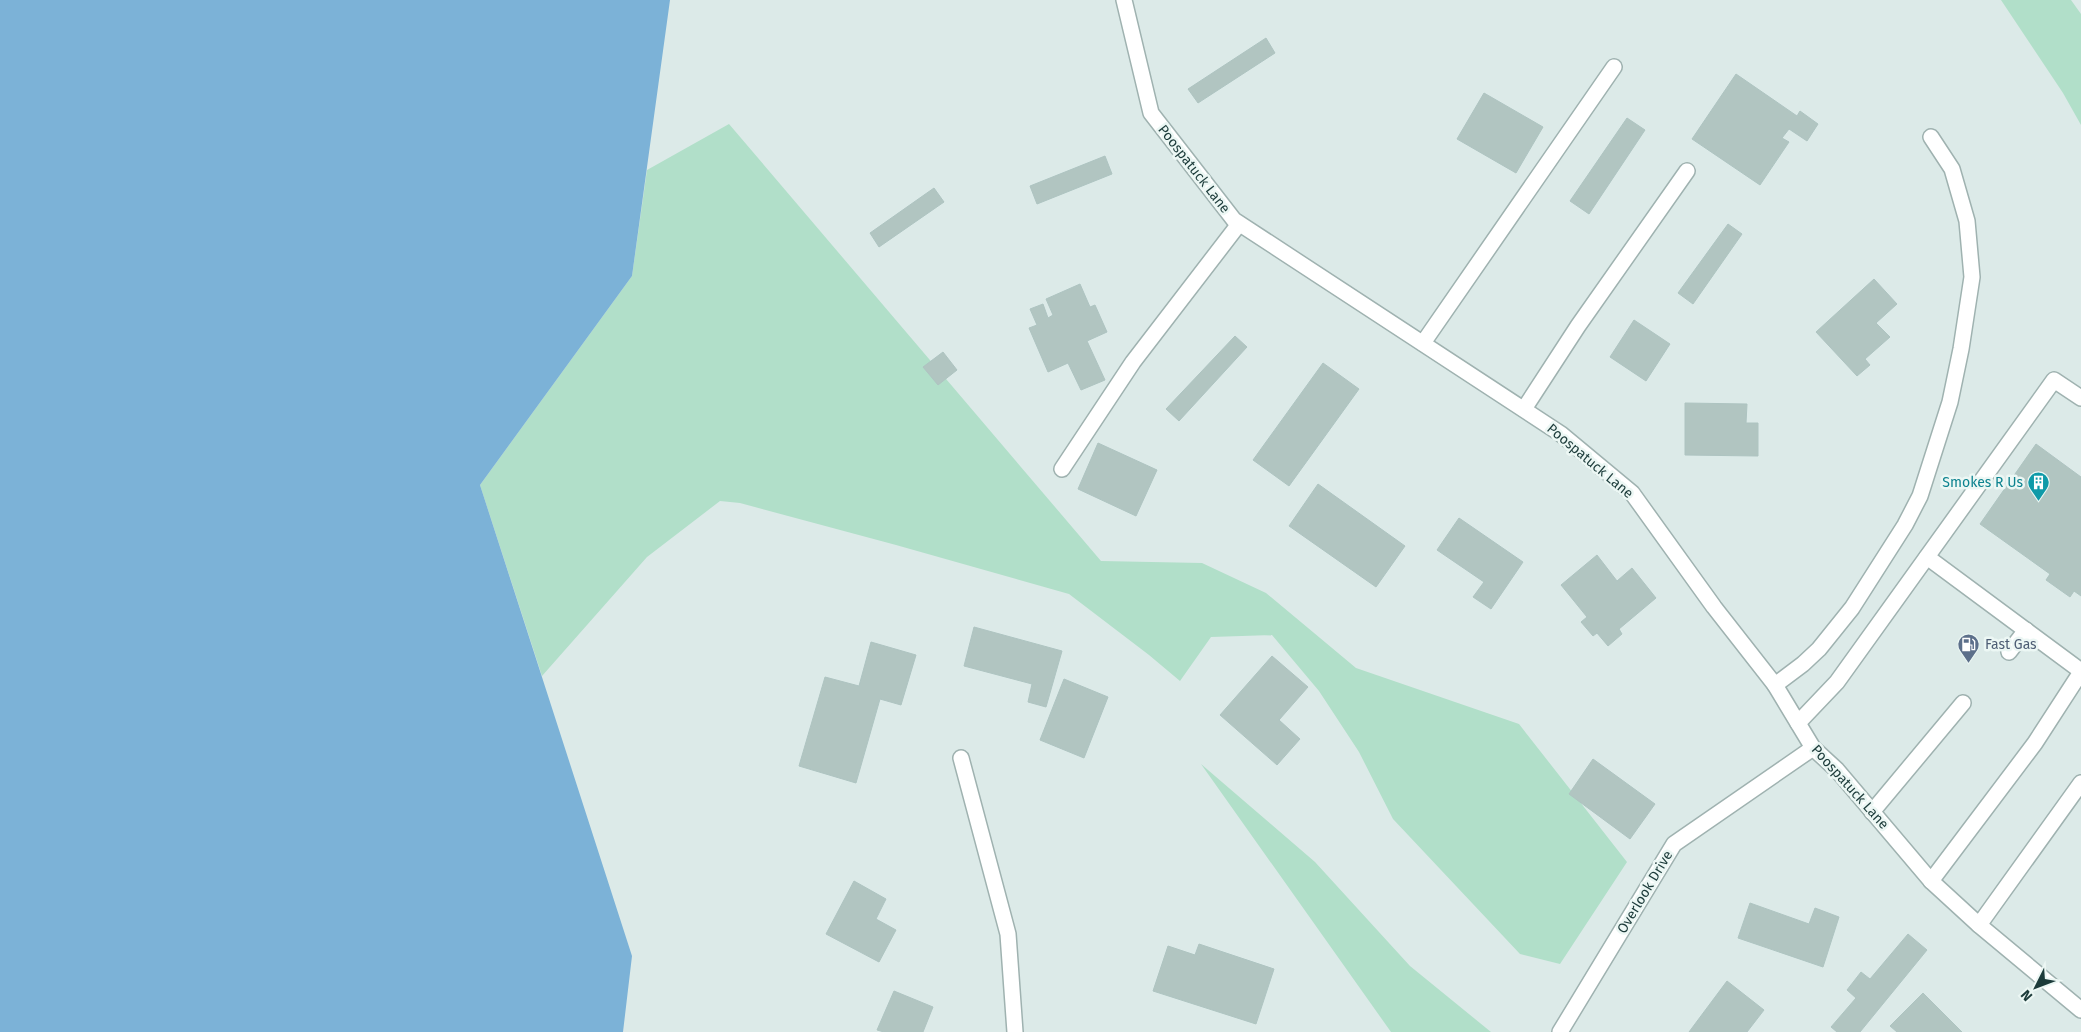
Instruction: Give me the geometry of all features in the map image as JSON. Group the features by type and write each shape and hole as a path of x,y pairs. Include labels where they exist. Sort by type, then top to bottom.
{"street":[{"name":"Poospatuck Lane","path":"1124,0 1150,114 1234,220 1561,434 1632,493 1714,607 1775,685 1813,748 1837,770 1931,882 1979,926 2081,1010"},
{"path":"1423,343 1614,67"},
{"path":"1775,685 1819,649 1852,608 1905,525 1920,496 1950,402 1972,277 1967,221 1952,169 1931,137"},
{"path":"1524,409 1687,171"},
{"path":"1062,469 1133,362 1240,224"},
{"path":"1798,723 1836,682 2054,380 2081,398"},
{"path":"1927,557 2081,671 2035,743 1931,882"},
{"path":"2009,652 2026,630"},
{"path":"1872,812 1963,704"},
{"name":"Overlook Drive","path":"1560,1032 1674,844 1813,748"},
{"path":"961,758 1008,934 1014,1032"},
{"path":"1979,926 2081,783"}],"green space":[{"path":"2001,0 2071,0 2081,14 2081,125 2063,93"},
{"path":"729,124 1101,561 1202,563 1266,593 1356,668 1519,724 1627,862 1560,964 1520,954 1393,819 1359,752 1319,691 1272,635 1211,637 1180,681 1069,594 740,503 720,501 647,557 542,676 480,485 632,276 647,170"},
{"path":"1201,764 1315,862 1410,966 1491,1032 1391,1032"}],"water":[{"path":"0,0 670,0 632,276 480,485 632,956 623,1032 0,1032"}],"building":[{"path":"1266,38 1275,53 1198,103 1188,89"},
{"path":"1736,74 1797,116 1800,111 1818,124 1807,141 1789,129 1782,138 1789,142 1760,185 1692,139"},
{"path":"1484,93 1543,127 1516,173 1457,139"},
{"path":"1627,118 1645,130 1589,214 1570,201"},
{"path":"1105,156 1112,174 1037,204 1030,186"},
{"path":"934,188 944,202 879,247 870,233"},
{"path":"1728,224 1742,234 1693,304 1678,293"},
{"path":"1874,279 1897,304 1876,323 1890,337 1865,359 1870,365 1857,376 1816,332"},
{"path":"1080,284 1090,307 1095,305 1107,332 1087,341 1105,380 1081,390 1068,363 1048,372 1029,328 1037,325 1030,309 1043,304 1048,318 1053,315 1046,299"},
{"path":"1634,320 1670,344 1646,381 1610,357"},
{"path":"1235,336 1247,347 1179,421 1166,409"},
{"path":"943,352 957,370 938,385 923,367"},
{"path":"1323,363 1359,389 1289,486 1253,460"},
{"path":"1685,403 1747,404 1746,423 1758,423 1758,456 1685,455"},
{"path":"1098,443 1157,470 1136,516 1078,489"},
{"name":"Smokes R Us","path":"2036,444 2081,477 2081,596 2074,591 2070,597 2046,580 2050,574 1980,524"},
{"path":"1318,484 1405,546 1376,587 1289,526"},
{"path":"1459,518 1523,562 1491,609 1473,597 1484,582 1437,550"},
{"path":"1597,555 1617,581 1632,568 1656,598 1619,629 1622,634 1608,646 1597,633 1593,636 1581,622 1587,617 1561,585"},
{"path":"974,627 1062,651 1046,707 1028,702 1032,684 964,666"},
{"path":"871,642 916,655 901,705 880,699 856,783 799,766 825,677 859,686"},
{"path":"1272,656 1308,687 1279,720 1300,739 1277,765 1220,715"},
{"path":"1064,679 1108,697 1084,758 1040,740"},
{"path":"1593,759 1655,804 1630,839 1569,794"},
{"path":"854,881 886,899 876,919 896,930 879,962 826,934"},
{"path":"1750,903 1809,924 1815,908 1839,917 1823,967 1738,938"},
{"path":"1908,934 1927,950 1860,1032 1837,1032 1831,1027 1856,998 1847,990 1861,972 1870,979"},
{"path":"1199,944 1274,969 1256,1024 1153,991 1168,946 1195,955"},
{"path":"1727,981 1764,1010 1747,1032 1689,1032"},
{"path":"894,991 933,1007 923,1032 884,1032 877,1030"},
{"path":"1923,993 1962,1032 1897,1032 1890,1026"}],"place":[{"name":"Smokes R Us","path":"2039,501"},
{"name":"Fast Gas","path":"1969,663"}]}
